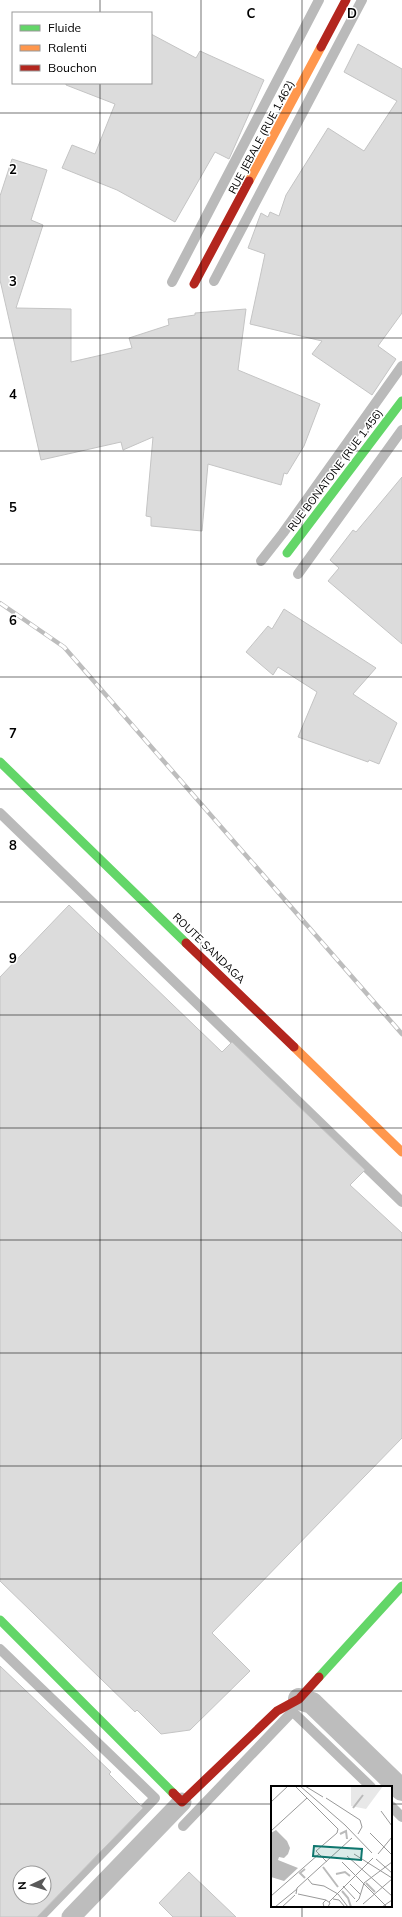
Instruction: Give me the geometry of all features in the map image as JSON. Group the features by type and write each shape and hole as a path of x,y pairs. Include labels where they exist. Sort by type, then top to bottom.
{"street":[{"name":"RUE JEBALE (RUE 1.462)","path":"194,284 346,0"},
{"name":"RUE BONATONE (RUE 1.456)","path":"287,553 402,401"},
{"name":"ROUTE SANDAGA","path":"0,762 402,1152"},
{"path":"0,1620 182,1802 277,1710 299,1699 402,1586"},
{"path":"299,1699 312,1703 402,1790"}],"lane":[{"path":"71,1917 182,1802"}],"building":[{"path":"152,35 196,58 200,51 264,80 229,159 215,152 175,222 117,190 62,168 72,145 95,154 115,104 66,85 152,84"},
{"path":"358,44 402,69 402,313 378,346 396,359 372,395 312,354 322,341 250,324 265,254 248,248 261,213 268,217 270,212 279,216 286,195 328,128 364,151 397,101 344,72"},
{"path":"12,159 47,170 31,220 43,225 16,308 71,309 71,362 132,348 129,338 169,325 168,319 195,315 195,313 246,309 238,370 320,404 304,446 287,474 284,473 281,485 208,464 202,531 151,526 151,517 146,516 153,437 123,450 121,442 41,460 0,280 0,196"},
{"path":"402,477 402,644 328,581 339,568 330,560 353,530 356,532"},
{"path":"284,609 376,668 353,694 397,723 379,764 369,760 368,762 298,737 317,692 278,667 273,675 246,652 268,626 272,629"},
{"path":"69,905 222,1052 232,1042 365,1170 350,1185 402,1233 402,1438 212,1633 250,1671 190,1730 161,1734 137,1710 135,1712 0,1581 0,977"},
{"path":"0,1666 111,1772 109,1774 143,1808 52,1902 52,1865 12,1865 12,1905 49,1905 37,1917 0,1917"},
{"path":"189,1872 236,1917 173,1917 159,1903"}],"waterway":[{"path":"172,282 319,0"},
{"path":"214,281 362,0"},
{"path":"261,561 283,533 402,366"},
{"path":"298,574 402,430"},
{"path":"0,813 402,1202"},
{"path":"0,1649 155,1798 40,1917"},
{"path":"183,1826 291,1713 294,1713 370,1786"},
{"path":"392,1807 402,1817"}],"railway":[{"path":"0,603 64,647 402,1034"}],"traffic: fast":[{"path":"287,553 402,401"},
{"path":"0,762 186,943"},
{"path":"319,1677 402,1586"},
{"path":"0,1620 173,1793"}],"traffic: slow":[{"path":"249,181 321,47"},
{"path":"294,1047 402,1152"}],"traffic: jam":[{"path":"321,47 346,0"},
{"path":"194,284 249,181"},
{"path":"186,943 294,1047"},
{"path":"173,1793 182,1802 277,1711 299,1699 319,1677"}]}
